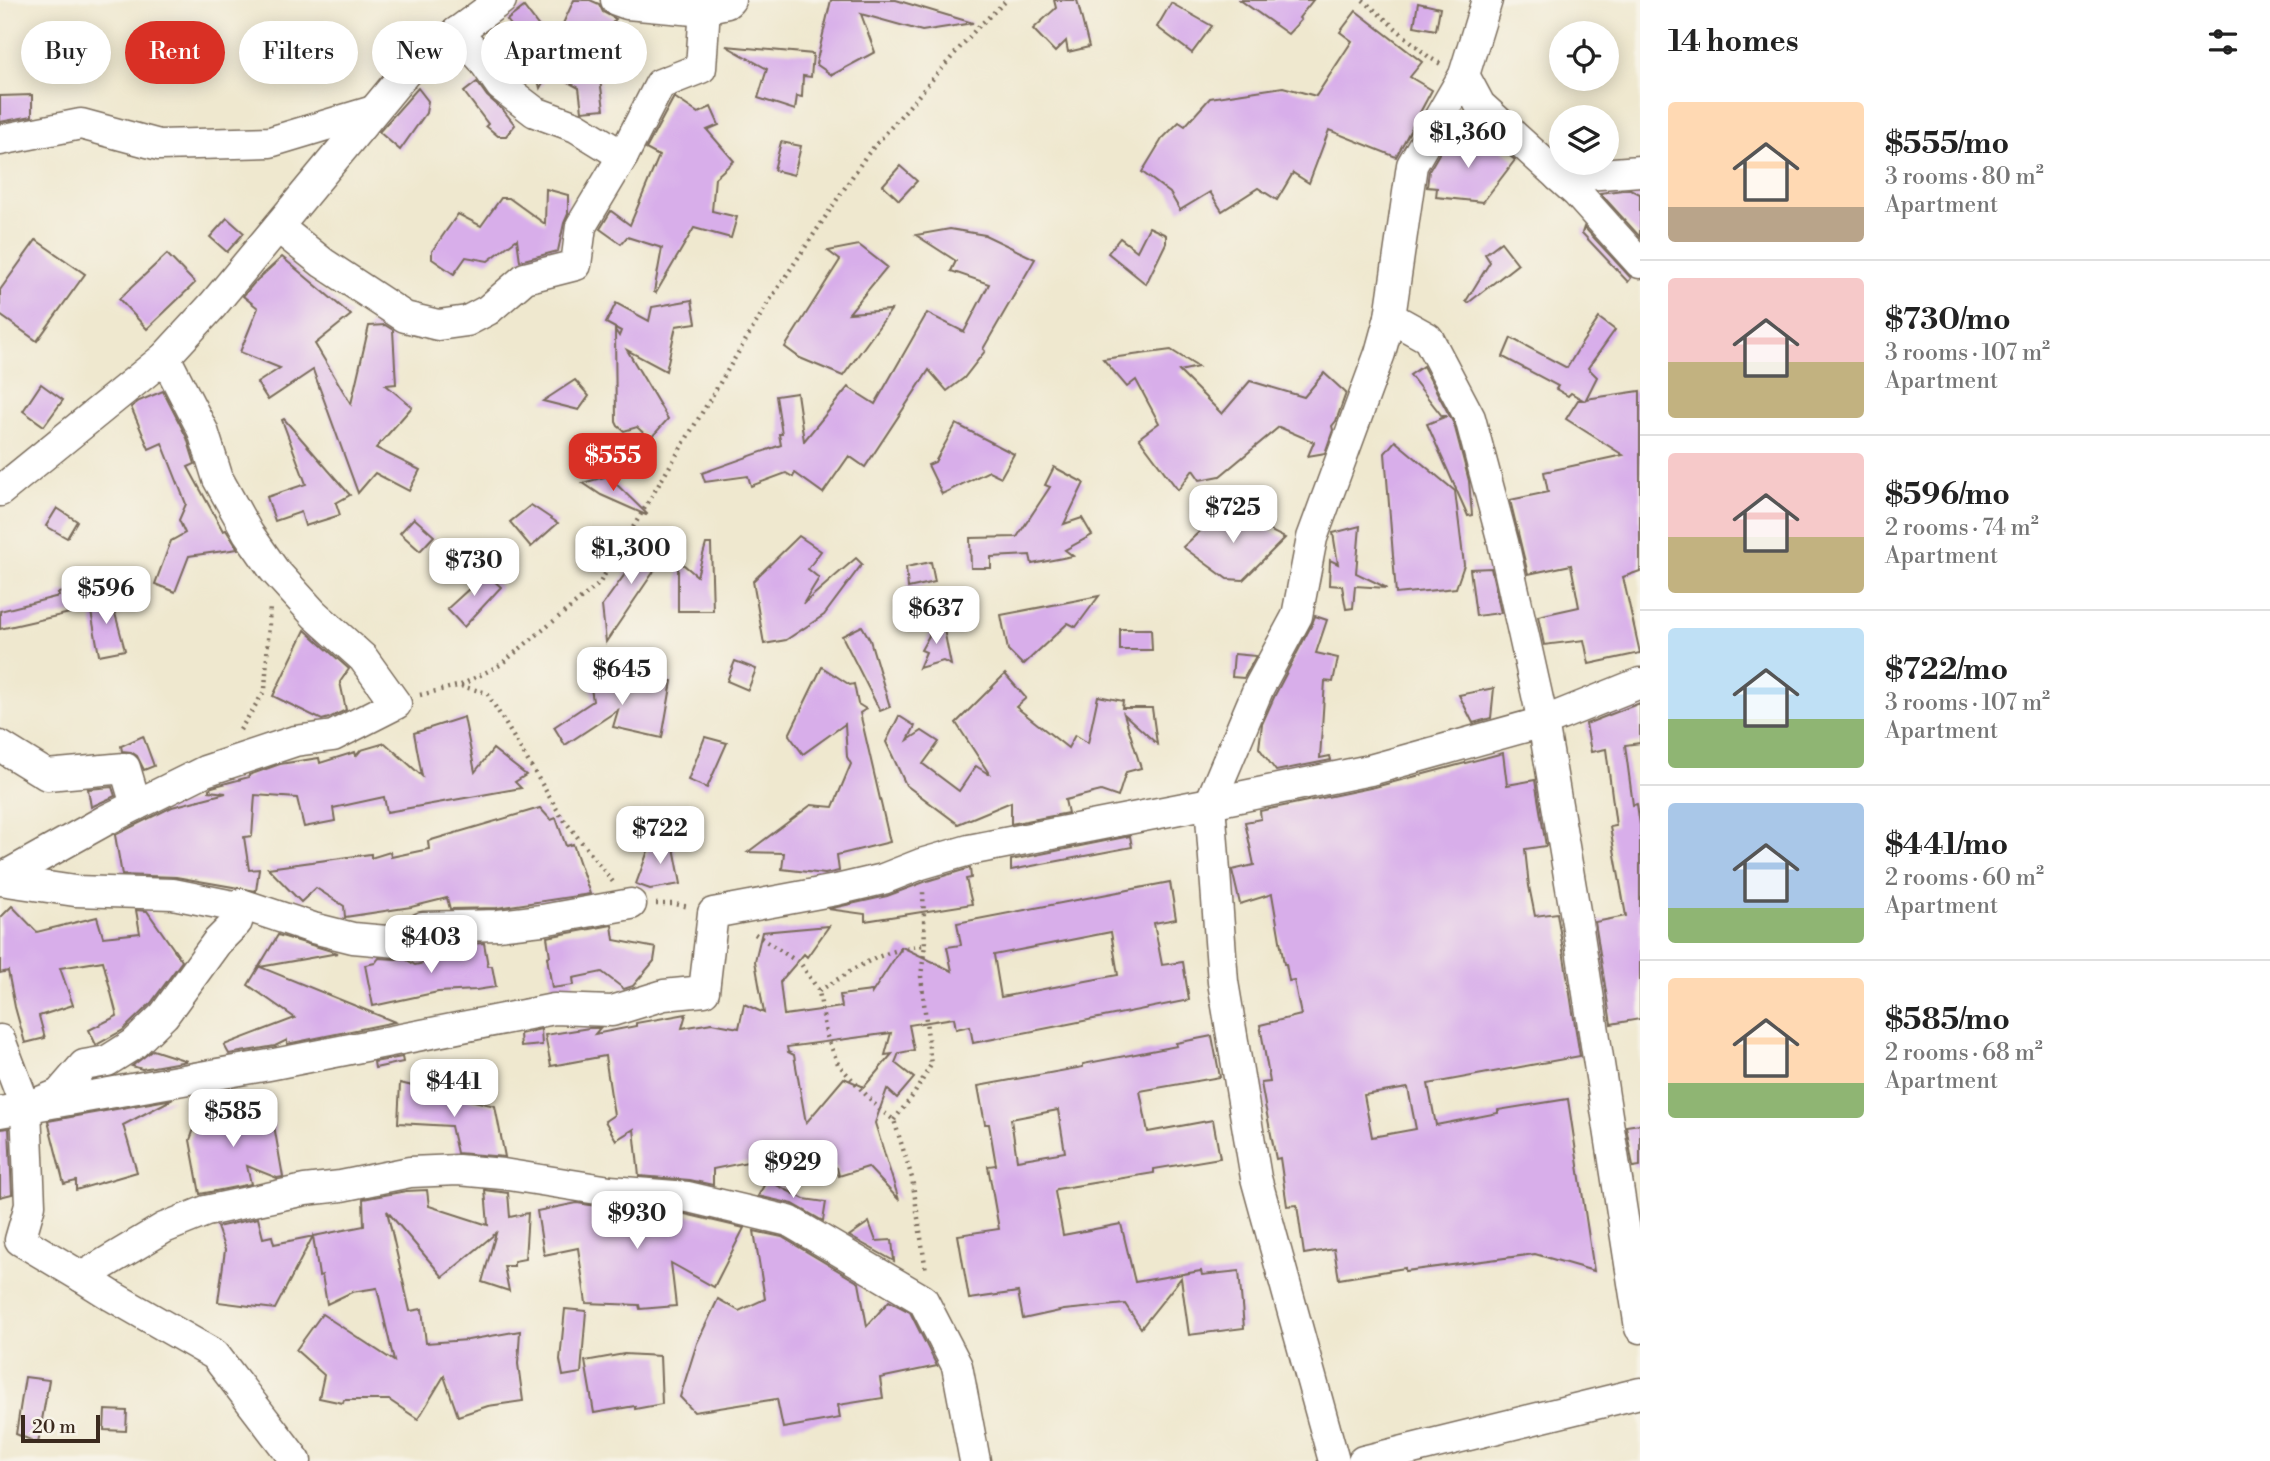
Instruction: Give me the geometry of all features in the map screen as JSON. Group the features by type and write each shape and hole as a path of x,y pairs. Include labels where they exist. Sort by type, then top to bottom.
{"street":[{"path":"467,25 500,0"},
{"path":"278,227 323,263 405,317 438,325 467,321 488,310 525,278 576,265 581,226 623,156 660,84 701,68 718,4 694,10 627,4 616,0"},
{"path":"1334,1461 1256,1178 1223,982 1210,803 1259,687 1297,615 1311,538 1380,353 1390,317 1412,165 1464,75 1487,0"},
{"path":"467,43 501,86 536,112 576,127 623,156"},
{"path":"1464,75 1480,105 1577,193 1640,263"},
{"path":"0,491 165,357 214,304 396,84"},
{"path":"0,140 81,124 159,145 270,142 373,111"},
{"path":"1559,177 1640,172"},
{"path":"1390,317 1427,338 1470,418 1503,542 1543,722 1640,1328"},
{"path":"0,879 205,771 295,741 333,736 396,704 363,658 314,614 274,570 248,533 218,479 203,431 165,357"},
{"path":"13,1110 269,1065 554,1009 612,1012 664,995 704,991 713,913 883,879 969,849 1370,770 1543,722 1640,683"},
{"path":"0,746 47,775 125,768 136,805"},
{"path":"0,879 75,891 173,894 233,906 242,904 353,938 398,942 423,927 453,928 509,923 631,904"},
{"path":"13,1110 59,1094 84,1065 107,1061 134,1044 164,1015 217,942 237,922 242,904"},
{"path":"0,1040 30,1205 10,1242 82,1276 215,1355 295,1461"},
{"path":"82,1276 164,1228 206,1211 410,1172 458,1170 503,1174 610,1191 688,1197 789,1221 923,1300 957,1366 975,1461"},
{"path":"1363,1461 1640,1393"}],"path":[{"path":"396,704 461,685 500,665 599,584 768,303 866,156 977,28 1007,0"},
{"path":"1363,0 1430,58 1464,75"},
{"path":"237,733 265,690 270,603 289,586"},
{"path":"461,685 487,693 561,816 631,904 675,904 713,913 761,938 801,964 819,991 826,1034 838,1064 879,1109 894,1120 912,1178 926,1269 923,1300"},
{"path":"894,1120 931,1065 921,976 925,913 921,864"},
{"path":"819,991 871,959 900,948 925,945"}],"building":[{"path":"574,0 590,0 599,4 603,12 616,19 614,21 564,21"},
{"path":"831,0 896,0 973,23 922,31 861,14 875,52 832,75 816,64"},
{"path":"1054,0 1077,0 1089,47 1068,52 1066,41 1055,52 1033,29 1056,8"},
{"path":"1240,0 1313,0 1299,18 1301,20 1288,34"},
{"path":"1171,3 1212,26 1192,53 1157,27"},
{"path":"1418,3 1440,8 1436,30 1414,26"},
{"path":"524,7 535,21 508,21 507,20"},
{"path":"1356,11 1422,62 1410,77 1432,90 1396,157 1329,130 1309,183 1293,173 1277,200 1258,188 1222,211 1210,192 1180,210 1170,193 1142,172 1162,139 1179,122 1185,126 1210,98 1283,87 1316,96 1352,41 1340,32"},
{"path":"726,46 813,54 811,77 803,76 802,97 797,96 795,110 758,98 767,69"},
{"path":"477,82 515,125 506,136 498,136 486,126 488,124 464,92"},
{"path":"572,84 601,84 604,109 582,111 579,88"},
{"path":"418,88 428,101 426,113 400,150 379,132"},
{"path":"32,95 32,116 0,122 0,96"},
{"path":"674,97 698,113 711,107 719,125 707,130 734,161 715,178 712,211 737,217 731,238 694,228 656,293 654,292 662,248 627,237 621,244 600,229 611,211 630,225 659,156 646,149"},
{"path":"1451,133 1491,148 1494,144 1515,160 1483,202 1436,197 1437,188 1427,187 1429,171"},
{"path":"781,142 801,146 794,175 774,170"},
{"path":"900,166 917,181 899,200 883,185"},
{"path":"546,189 568,195 568,214 558,251 520,261 517,239 488,261 466,257 454,274 432,259 432,251 458,214 481,226 501,198 509,198 545,224"},
{"path":"1630,189 1640,194 1640,237 1600,193"},
{"path":"227,218 244,233 227,252 210,237"},
{"path":"1149,227 1166,235 1166,243 1146,284 1108,253 1120,238 1137,251"},
{"path":"1584,227 1631,278 1628,282 1582,233"},
{"path":"950,229 985,235 1035,259 983,349 985,351 964,378 947,391 929,370 865,467 849,456 823,493 795,473 793,477 786,473 751,486 748,476 705,482 702,473 781,445 779,434 782,434 776,396 797,393 804,441 848,387 875,404 927,313 964,332 989,284 951,271 956,261 916,235"},
{"path":"36,240 85,274 37,341 0,315 0,290"},
{"path":"1501,242 1518,264 1468,303 1466,301 1490,262 1485,254"},
{"path":"859,245 887,267 849,313 891,310 843,376 800,358 785,347 840,260 828,251"},
{"path":"167,254 195,283 147,329 119,299"},
{"path":"282,257 351,315 315,344 351,404 369,326 385,325 393,330 396,384 386,385 412,407 376,448 420,470 409,491 375,473 358,493 313,370 268,400 257,383 280,368 240,352 258,308 243,296"},
{"path":"692,300 696,323 676,326 666,371 627,350 668,419 650,439 637,427 624,431 616,422 615,330 619,336 621,331 606,323 616,303 649,321 652,307"},
{"path":"1599,318 1615,330 1588,368 1597,377 1586,399 1640,391 1640,571 1623,577 1640,653 1589,664 1584,640 1544,645 1538,616 1579,607 1571,565 1528,574 1510,500 1548,492 1544,472 1623,455 1566,419 1578,400 1583,400 1571,393 1568,396 1556,389 1558,386 1503,357 1511,338 1567,368"},
{"path":"1171,350 1198,367 1179,371 1222,414 1250,381 1304,397 1324,373 1346,393 1332,426 1325,453 1308,456 1314,442 1279,427 1220,476 1200,480 1193,470 1178,490 1139,438 1159,423 1136,380 1127,387 1103,359"},
{"path":"1423,366 1454,424 1469,481 1472,515 1468,516 1427,424 1447,416 1442,416 1410,375"},
{"path":"575,380 589,396 579,410 543,401"},
{"path":"41,384 63,400 44,426 23,411"},
{"path":"163,391 187,438 195,464 188,467 223,531 226,530 238,549 189,556 175,592 155,584 171,541 185,533 179,520 186,504 162,443 149,449 131,407"},
{"path":"284,419 350,495 336,503 340,515 305,526 301,512 275,521 267,497 306,484 282,420"},
{"path":"956,424 1014,454 1001,477 989,471 942,494 928,465 935,462"},
{"path":"1395,441 1455,491 1464,565 1456,588 1396,594 1385,453"},
{"path":"1054,467 1084,483 1064,524 1082,518 1092,535 1065,550 1073,556 1032,564 1030,555 991,557 991,568 971,568 970,538 1017,537 1050,487 1045,485"},
{"path":"608,476 646,515 601,495 583,483"},
{"path":"531,505 558,523 531,547 510,522"},
{"path":"57,508 77,521 67,538 46,526"},
{"path":"1225,508 1285,538 1243,580 1227,579 1183,547"},
{"path":"414,518 434,536 420,551 400,533"},
{"path":"1360,526 1356,573 1387,588 1355,586 1353,608 1346,609 1342,586 1329,585 1330,560 1338,564 1333,533"},
{"path":"799,536 821,551 808,569 819,578 803,604 856,558 862,564 824,615 786,640 764,644 753,581"},
{"path":"651,538 667,552 606,642 602,606"},
{"path":"706,544 711,544 713,611 678,611 678,560 697,576"},
{"path":"931,562 935,582 908,588 906,567"},
{"path":"1491,568 1501,613 1476,616 1470,569"},
{"path":"481,569 501,587 464,627 447,609 471,587 467,584"},
{"path":"80,589 83,610 0,629 0,611"},
{"path":"110,595 125,650 99,655 89,601"},
{"path":"1099,596 1076,627 1068,623 1023,665 1008,650 1001,615"},
{"path":"941,614 951,665 943,661 919,668 926,652 921,650"},
{"path":"1315,616 1327,620 1316,653 1338,658 1333,682 1325,681 1320,758 1330,756 1331,760 1276,771 1259,748 1262,724"},
{"path":"862,626 870,640 890,707 880,711 842,636"},
{"path":"1120,629 1151,629 1152,650 1120,650"},
{"path":"305,630 349,669 340,682 346,710 322,720 273,696"},
{"path":"1234,654 1256,656 1244,678 1232,677"},
{"path":"735,661 756,669 748,690 727,681"},
{"path":"822,667 850,685 854,684 858,704 866,709 860,713 890,842 837,855 839,871 825,874 782,869 784,853 748,852 811,805 833,807 851,764 847,757 845,724 803,754 789,735"},
{"path":"1005,674 1026,698 1016,707 1068,748 1075,735 1088,743 1098,696 1123,701 1122,708 1152,708 1157,744 1124,714 1141,768 1126,772 1118,797 1101,791 1065,800 1068,813 1011,824 1011,802 958,824 906,785 886,742 899,716 915,726 908,740 922,731 939,742 923,764 959,791 976,766 990,775 956,723"},
{"path":"589,675 672,681 662,738 613,727 618,710 565,745 554,727 593,701"},
{"path":"1494,688 1491,718 1473,723 1459,695"},
{"path":"1640,703 1640,743 1625,745 1633,805 1637,804 1640,825 1640,1019 1611,1024 1595,922 1626,916 1610,827 1616,826 1606,749 1591,752 1586,724"},
{"path":"464,717 475,772 493,749 526,775 515,782 521,788 387,812 384,797 333,808 335,821 304,827 297,798 255,795 252,836 244,837 249,870 259,869 256,891 176,877 122,875 115,835 172,807 226,793 209,791 212,787 249,777 280,764 319,758 320,763 355,752 356,756 361,750 385,743 422,776 414,733"},
{"path":"143,736 154,766 144,770 137,756 122,751 121,746"},
{"path":"705,737 727,743 707,788 688,780"},
{"path":"1503,753 1507,785 1535,780 1546,846 1525,849 1529,886 1535,916 1557,913 1580,1056 1428,1084 1436,1125 1498,1113 1498,1110 1568,1099 1594,1271 1535,1254 1405,1271 1405,1268 1339,1279 1334,1249 1304,1254 1297,1205 1287,1206 1280,1158 1276,1159 1265,1105 1261,1083 1270,1082 1260,1025 1301,1015 1294,980 1289,981 1284,964 1272,894 1240,904 1232,870 1254,865 1245,822 1261,819 1260,811 1375,787","holes":["1408,1088 1416,1129 1372,1137 1364,1095"]},
{"path":"112,787 115,796 91,807 88,789"},
{"path":"540,808 551,820 556,818 566,846 573,844 590,894 497,908 450,909 447,898 411,907 345,917 344,906 316,888 301,902 268,868 371,854 371,858 390,852 391,857 429,849 428,841"},
{"path":"1130,836 1132,847 1011,870 1011,860"},
{"path":"672,837 681,884 650,889 636,884 652,840"},
{"path":"970,868 971,878 966,879 972,904 865,921 865,914 828,909 887,896"},
{"path":"1170,882 1176,919 1154,923 1162,965 1183,962 1189,1000 973,1043 970,1026 956,1029 954,1018 909,1025 914,1050 899,1053 895,1063 914,1078 897,1098 887,1089 875,1123 899,1200 868,1167 839,1176 837,1168 819,1159 752,1170 747,1162 713,1169 713,1185 690,1180 639,1176 634,1129 616,1140 605,1121 614,1115 605,1056 551,1066 545,1035 600,1028 595,1034 686,1014 682,1028 712,1023 739,1028 744,1004 764,1013 755,961 762,932 829,926 807,957 804,954 780,982 784,1015 842,1007 840,995 872,993 902,947 952,971 947,947 961,945 957,923","holes":["1111,932 1118,975 1001,997 994,955","891,1033 885,1055 892,1054 864,1087 844,1078 806,1123 794,1055 788,1052 787,1047"]},
{"path":"12,906 37,932 97,917 103,937 140,933 136,910 147,911 182,961 151,1003 123,1030 96,1045 89,1030 117,1016 103,961 60,968 73,1005 39,1016 45,1038 25,1043 8,971 0,973 0,918"},
{"path":"612,925 614,940 656,948 654,961 633,986 624,989 602,972 573,978 574,985 552,988 547,937"},
{"path":"278,935 338,953 260,967 395,1022 287,1044 287,1040 275,1046 229,1054 224,1045 295,1018 248,985"},
{"path":"484,943 488,966 492,966 496,987 438,992 373,1006 365,965 375,963 379,958 404,958 415,965 442,959 440,946"},
{"path":"541,1029 542,1045 521,1047 520,1034"},
{"path":"1212,1036 1220,1077 1140,1091 1148,1132 1213,1120 1220,1158 1154,1169 1154,1173 1057,1189 1055,1192 1063,1235 1121,1224 1135,1282 1201,1271 1202,1275 1239,1271 1244,1328 1189,1335 1181,1278 1141,1328 1125,1304 1064,1310 1023,1319 1018,1292 969,1299 958,1235 999,1229 988,1166 996,1165 989,1124 985,1124 978,1086 1083,1067 1083,1064 1177,1046 1176,1043","holes":["1058,1110 1065,1152 1017,1160 1011,1119"]},
{"path":"153,1050 187,1061 142,1069 132,1066"},
{"path":"402,1057 403,1062 375,1068 374,1062"},
{"path":"400,1083 495,1106 505,1157 457,1153 451,1126 398,1123"},
{"path":"173,1099 123,1125 137,1172 76,1190 76,1181 64,1184 48,1121"},
{"path":"225,1102 237,1120 272,1114 283,1177 277,1178 247,1166 251,1184 200,1194 190,1140 202,1107"},
{"path":"1640,1124 1640,1166 1633,1167 1626,1126"},
{"path":"9,1128 12,1194 0,1197 0,1129"},
{"path":"767,1180 804,1199 826,1202 823,1221 793,1204 758,1196"},
{"path":"427,1190 429,1206 488,1225 485,1190 508,1193 510,1217 528,1213 525,1259 514,1261 514,1266 504,1266 509,1291 482,1282 496,1233 443,1277 387,1211 410,1311 422,1309 426,1343 468,1340 520,1331 518,1364 523,1401 488,1406 458,1416 444,1376 418,1419 389,1400 344,1400 343,1403 319,1398 324,1375 296,1350 322,1314 394,1361 377,1288 352,1292 327,1304 322,1275 319,1276 313,1236 364,1226 363,1199 406,1191"},
{"path":"577,1203 685,1214 744,1228 714,1287 671,1263 676,1306 640,1309 639,1305 586,1303 578,1248 544,1255 537,1211"},
{"path":"258,1218 263,1238 272,1236 274,1244 313,1236 275,1309 218,1302 225,1250 217,1227"},
{"path":"869,1222 876,1241 892,1240 894,1261 849,1236"},
{"path":"754,1231 782,1237 859,1283 867,1326 889,1301 910,1312 937,1366 880,1378 883,1398 838,1405 840,1418 783,1428 777,1399 694,1412 680,1397 697,1343 718,1299 739,1311 765,1299"},
{"path":"565,1309 586,1311 581,1373 563,1376 560,1360"},
{"path":"624,1354 660,1356 662,1404 594,1413 585,1361"},
{"path":"25,1377 49,1380 38,1443 16,1434"},
{"path":"105,1410 127,1411 126,1431 104,1430"}]}
